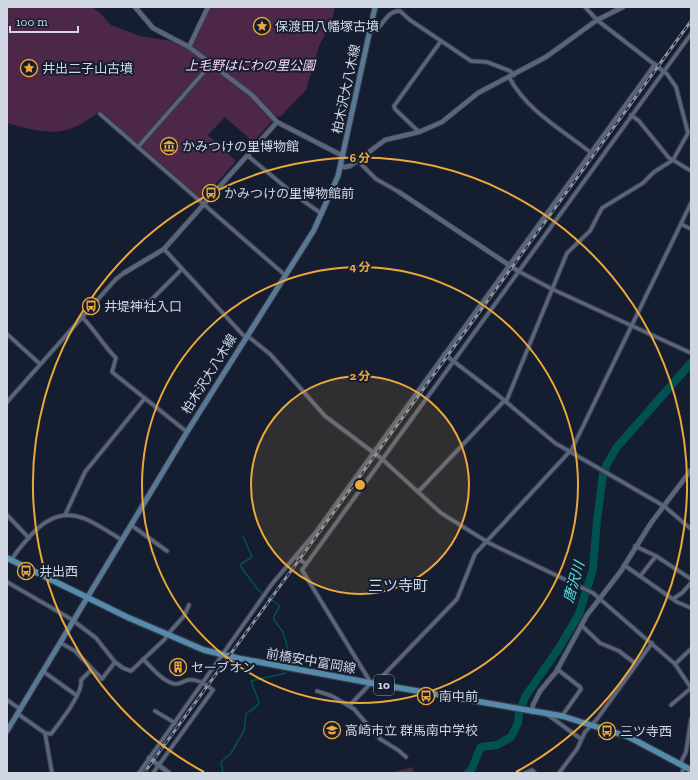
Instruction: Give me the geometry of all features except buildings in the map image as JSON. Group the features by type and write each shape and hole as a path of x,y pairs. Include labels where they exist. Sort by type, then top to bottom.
{"main road":[{"name":"柏木沢大八木線","path":"8,729 74,622 130,525 246,336 311,235 322,214 336,184 374,7"},
{"name":"前橋安中富岡線","path":"9,560 187,644 223,655 373,684 562,716 593,724 629,737 691,770"}],"street":[{"path":"135,7 153,28 189,47 252,95 277,122 343,156"},
{"path":"189,47 208,7"},
{"path":"418,492 505,401 567,253 590,231 602,208 643,183 654,172 673,160 688,133 676,87 664,71 597,20 585,7"},
{"path":"340,166 347,166 385,140 419,132 442,122 478,93 555,52 597,20 623,7"},
{"path":"369,32 375,31 391,14 400,11 441,41 471,60 487,62 510,70 515,87 528,103 560,132 573,139 590,152"},
{"path":"373,684 302,570 691,34"},
{"path":"419,132 394,109 394,106 441,41"},
{"path":"138,147 212,64"},
{"path":"139,773 204,683 272,584 315,533 372,452 655,64"},
{"path":"100,114 285,275"},
{"path":"632,115 639,121 669,158 691,171"},
{"path":"7,402 116,279 164,248 277,122"},
{"path":"248,156 295,196 322,214"},
{"path":"357,160 376,179 399,192 518,271 552,289 691,353"},
{"path":"350,705 457,600 474,554 570,451 691,203"},
{"path":"681,224 691,229"},
{"path":"164,248 235,327 279,362 325,416 382,459 441,513 486,542 547,572 589,590 652,643 675,664 691,688 671,706"},
{"path":"125,302 150,301 182,269"},
{"path":"82,317 89,324 101,343 116,358 112,372 187,432"},
{"path":"7,334 40,364"},
{"path":"444,354 505,401 553,441 664,506 691,529"},
{"path":"65,515 85,472 145,398"},
{"path":"532,712 533,705 540,691 557,669 581,626 624,566 635,546 691,470"},
{"path":"7,515 29,538"},
{"path":"9,560 43,524 65,515 75,515 86,518 122,540"},
{"path":"130,525 167,551"},
{"path":"635,546 656,556 691,579"},
{"path":"296,556 306,564"},
{"path":"641,575 656,556"},
{"path":"624,566 641,575 673,599 691,608"},
{"path":"7,582 74,622 96,638 122,668 132,671 143,659 165,640 167,635 184,616 189,605"},
{"path":"673,599 682,594 691,583"},
{"path":"581,626 600,643 619,651 636,664"},
{"path":"61,643 75,650 102,678 116,662"},
{"path":"559,773 577,749 581,739 652,643"},
{"path":"675,664 691,649"},
{"path":"143,659 171,682 177,684 189,680 204,683 213,690 153,773"},
{"path":"7,700 19,712 46,733 51,734 73,703 76,695 82,687 81,680 92,669"},
{"path":"557,669 581,689 562,716"},
{"path":"44,672 76,695"},
{"path":"317,691 350,705 364,719 380,739 398,750 406,757"},
{"path":"155,711 175,723"},
{"path":"547,713 581,739"},
{"path":"682,773 682,765 686,752 691,719"},
{"path":"46,733 47,753 52,773"},
{"path":"149,758 169,773"},
{"path":"525,773 532,770 535,773"}],"green space":[{"name":"上毛野はにわの里公園","path":"7,7 92,7 111,25 140,36 171,41 187,49 192,46 211,7 335,7 331,23 319,46 306,90 280,117 277,116 253,142 225,117 208,135 236,161 201,201 100,111 77,126 56,132 34,130 7,123"},
{"path":"412,767 414,773 391,773"}],"waterway":[{"path":"391,11 401,7"},
{"name":"唐沢川","path":"468,773 472,768 481,747 497,745 511,737 518,723 519,714 525,697 559,648 579,614 593,569 603,474 607,464 617,447 691,363"},
{"path":"243,536 252,557 241,564 241,567 259,591 280,606 274,616 274,620 283,632 292,663"},
{"path":"223,773 221,762 231,753 244,731 246,714 258,705 259,702 251,681 286,673"}],"railway":[{"path":"144,773 691,21"}],"place":[{"name":"保渡田八幡塚古墳","path":"262,26"},
{"name":"井出二子山古墳","path":"29,68"},
{"name":"かみつけの里博物館","path":"169,146"},
{"name":"かみつけの里博物館前","path":"211,193"},
{"name":"井堤神社入口","path":"91,306"},
{"name":"井出西","path":"26,571"},
{"name":"セーブオン","path":"178,667"},
{"name":"南中前","path":"426,696"},
{"name":"高崎市立 群馬南中学校","path":"332,730"},
{"name":"三ツ寺西","path":"607,731"}],"district":[{"name":"三ツ寺町","path":"398,586"}]}
